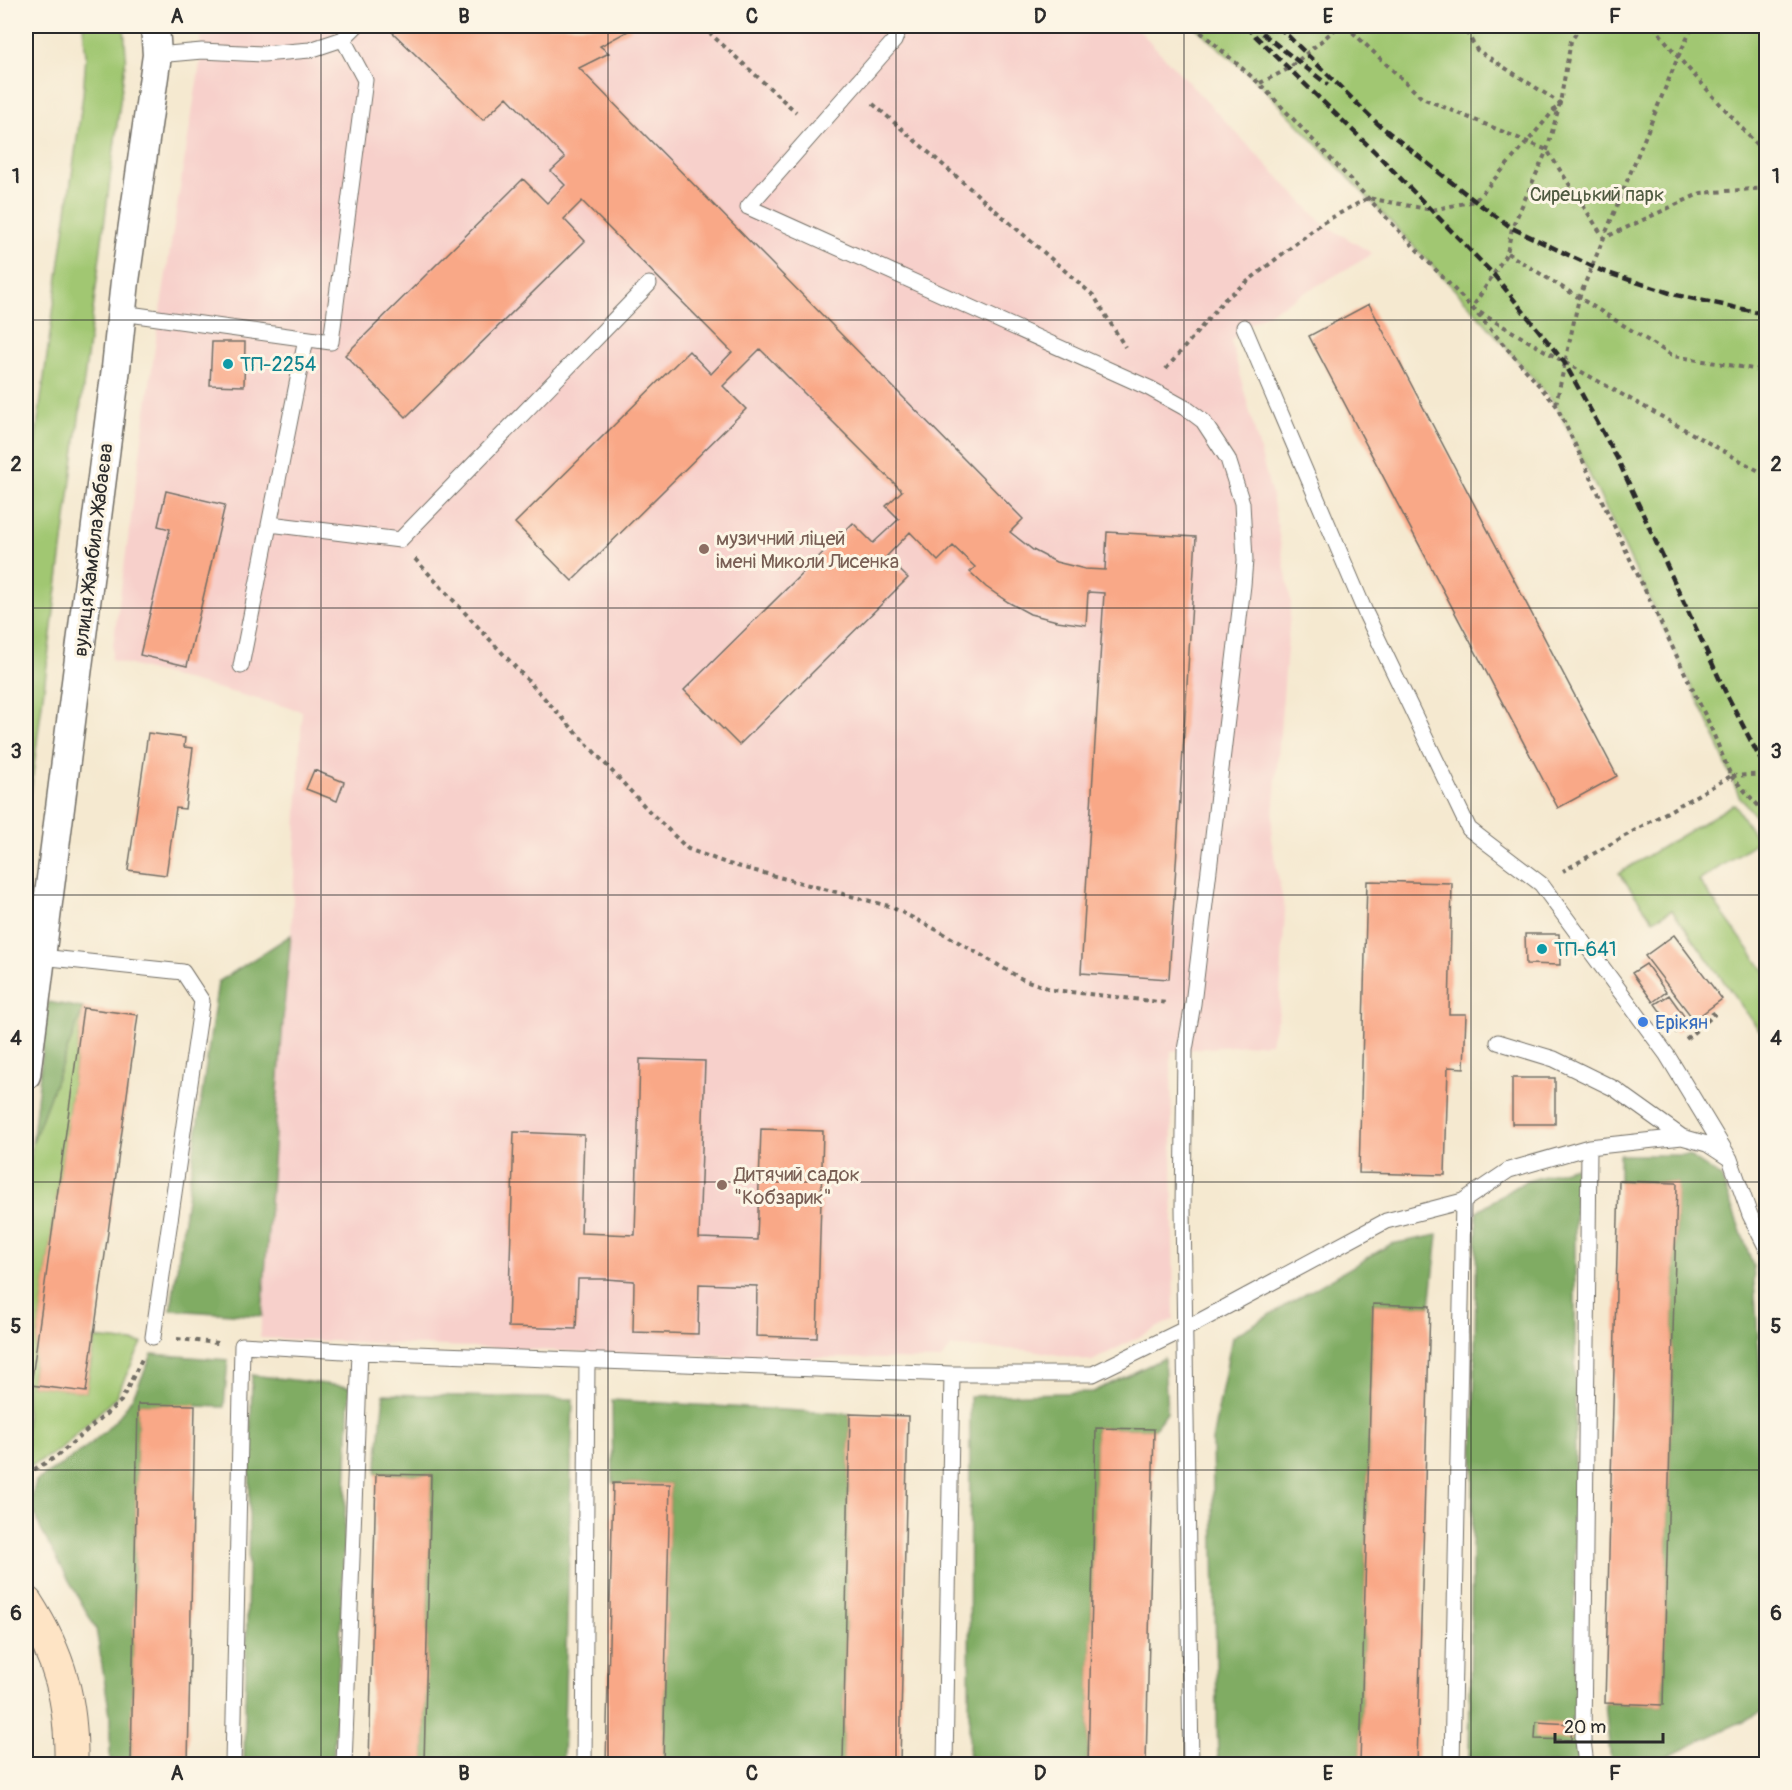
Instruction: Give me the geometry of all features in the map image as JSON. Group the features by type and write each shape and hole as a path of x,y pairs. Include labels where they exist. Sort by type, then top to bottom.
{"street":[{"name":"вулиця Жамбила Жабаєва","path":"26,1075 131,236 157,55 155,26"},
{"path":"26,1603 51,1646 64,1686 71,1738 71,1764"}],"lane":[{"path":"157,55 202,51 263,54 310,50 343,39 356,26"},
{"path":"900,26 894,41 748,207 1149,388 1187,409 1203,421 1228,459 1242,503 1245,560 1243,585 1193,1004 1185,1050 1183,1208 1191,1764"},
{"path":"122,313 331,342 365,80 343,39"},
{"path":"270,524 400,540 649,284"},
{"path":"1244,327 1366,614 1469,829 1541,884 1667,1055 1730,1159 1750,1215 1767,1247"},
{"path":"241,666 306,339"},
{"path":"41,957 183,972 202,1000 153,1337"},
{"path":"1498,1042 1554,1059 1615,1089 1682,1137 1707,1144 1730,1159"},
{"path":"233,1764 242,1345 360,1352 952,1374 1094,1374 1185,1329 1386,1221 1463,1201 1509,1170 1589,1147 1682,1137"},
{"path":"1586,1764 1583,1729 1589,1147"},
{"path":"1452,1764 1463,1201"},
{"path":"344,1764 360,1352"},
{"path":"584,1764 587,1360"},
{"path":"945,1764 952,1374"}],"path":[{"path":"702,26 816,130"},
{"path":"1194,26 1260,84 1472,308 1556,405 1703,711 1731,776 1767,814"},
{"path":"1260,84 1288,69 1339,26"},
{"path":"1346,26 1422,98 1547,150 1604,238"},
{"path":"1463,26 1477,50 1560,103"},
{"path":"1472,308 1507,253 1512,228 1547,150 1560,103 1571,41 1581,26"},
{"path":"1654,26 1678,57 1767,154"},
{"path":"1556,405 1579,298 1678,57 1693,26"},
{"path":"854,87 1094,296 1149,388 1225,299 1322,224 1368,198 1432,210 1475,201 1560,103"},
{"path":"1604,238 1701,193 1767,188"},
{"path":"1507,253 1673,356 1767,371"},
{"path":"1472,308 1767,475"},
{"path":"400,540 650,812 688,849 729,864 889,906 941,932 1022,980 1053,990 1193,1004"},
{"path":"1541,884 1731,776 1767,774"},
{"path":"1667,1055 1714,1015 1710,1009"},
{"path":"26,1474 56,1457 121,1401 153,1337 242,1345"}],"shaded area":[{"name":"музичний ліцей імені Миколи Лисенка","path":"198,26 1135,26 1322,223 1373,254 1244,327 1231,341 1272,496 1291,602 1271,839 1285,912 1279,1013 1270,1043 1171,1051 1174,1319 1092,1361 1032,1350 952,1347 940,1360 632,1354 260,1338 291,935 302,711 111,660 159,318 202,51"}],"green space":[{"path":"83,26 124,26 126,56 26,827 26,508 83,95 86,56"},
{"name":"Сирецький парк","path":"1194,26 1766,26 1766,829 1739,796 1708,721 1556,405 1472,308 1260,84"},
{"path":"1734,804 1758,841 1699,881 1766,973 1766,1025 1759,1030 1672,910 1653,920 1619,873"},
{"path":"291,935 262,1316 171,1310 218,982"},
{"path":"48,1002 83,1008 32,1144"},
{"path":"83,1008 31,1385 86,1392 95,1338 142,1343 115,1398 59,1450 26,1469 26,1197 32,1144"},
{"path":"1619,1155 1688,1155 1721,1177 1753,1265 1766,1452 1766,1710 1652,1764 1611,1764 1605,1703 1663,1705 1677,1183 1619,1181"},
{"path":"1575,1167 1575,1740 1578,1764 1469,1764 1477,1211 1524,1182"},
{"path":"1438,1235 1430,1306 1373,1304 1360,1764 1218,1764 1212,1441 1232,1337 1391,1244"},
{"path":"152,1354 228,1360 224,1407 138,1404 131,1764 110,1764 110,1715 96,1629 42,1532 30,1503 36,1481 103,1434 124,1410 136,1391"},
{"path":"1164,1358 1167,1412 1154,1429 1096,1428 1088,1764 969,1764 970,1396 1093,1392"},
{"path":"252,1375 350,1387 333,1764 244,1764"},
{"path":"384,1394 573,1399 563,1764 424,1764 431,1475 376,1474"},
{"path":"612,1400 850,1414 843,1764 663,1764 670,1484 613,1483"}],"building":[{"path":"386,26 628,26 632,29 600,46 609,53 579,68 1023,519 1010,532 1033,550 1056,562 1085,569 1105,570 1107,532 1196,537 1169,979 1081,973 1104,593 1088,592 1086,625 1030,614 986,587 970,572 975,567 953,546 938,561 910,532 886,557 908,578 739,745 684,690 853,523 873,543 899,519 886,506 902,491 760,349 723,386 746,409 572,581 515,523 689,351 711,374 732,352 582,201 564,219 585,241 406,417 345,355 523,179 547,203 565,185 551,171 565,158 507,97 483,120"},
{"path":"1369,304 1617,776 1558,808 1309,336"},
{"name":"ТП-2254","path":"212,342 245,342 244,386 210,385"},
{"path":"166,491 225,505 187,666 140,655 170,529 158,526"},
{"path":"148,733 185,738 184,747 193,748 185,809 176,808 166,875 128,870"},
{"path":"314,770 344,782 337,801 306,789"},
{"path":"1367,881 1452,883 1449,1014 1466,1014 1464,1068 1448,1067 1445,1175 1359,1173"},
{"name":"ТП-641","path":"1525,934 1559,934 1560,965 1526,964"},
{"path":"1674,935 1722,999 1694,1020 1645,956"},
{"path":"1646,964 1666,992 1653,1002 1632,973"},
{"path":"1669,995 1689,1023 1676,1033 1655,1004"},
{"path":"83,1008 138,1015 86,1392 31,1385"},
{"path":"640,1059 705,1061 699,1238 757,1240 761,1129 823,1131 817,1338 756,1336 757,1286 699,1284 698,1334 633,1332 634,1281 606,1279 578,1279 576,1329 508,1327 514,1132 584,1135 581,1233 635,1235"},
{"path":"1512,1078 1555,1078 1555,1124 1512,1124"},
{"path":"1619,1181 1677,1183 1663,1705 1605,1703"},
{"path":"1373,1304 1430,1306 1417,1764 1360,1764"},
{"path":"138,1404 195,1405 188,1764 131,1764"},
{"path":"850,1414 908,1416 900,1764 843,1764"},
{"path":"1096,1428 1154,1429 1146,1764 1088,1764"},
{"path":"376,1474 431,1475 424,1764 369,1764"},
{"path":"613,1483 670,1484 663,1764 606,1764"},
{"path":"1536,1722 1572,1724 1571,1740 1535,1739"}],"railway":[{"path":"1245,26 1376,153 1494,275 1564,362 1617,458 1725,691 1766,770"},
{"path":"1278,26 1378,124 1512,228 1602,271 1676,295 1756,312 1766,311"},
{"path":"1262,33 1328,85"}],"place":[{"name":"ТП-2254","path":"228,364"},
{"name":"музичний ліцей імені Миколи Лисенка","path":"704,549"},
{"name":"ТП-641","path":"1542,949"},
{"name":"Ерікян","path":"1643,1022"},
{"name":"Дитячий садок \"Кобзарик\"","path":"722,1185"}]}
